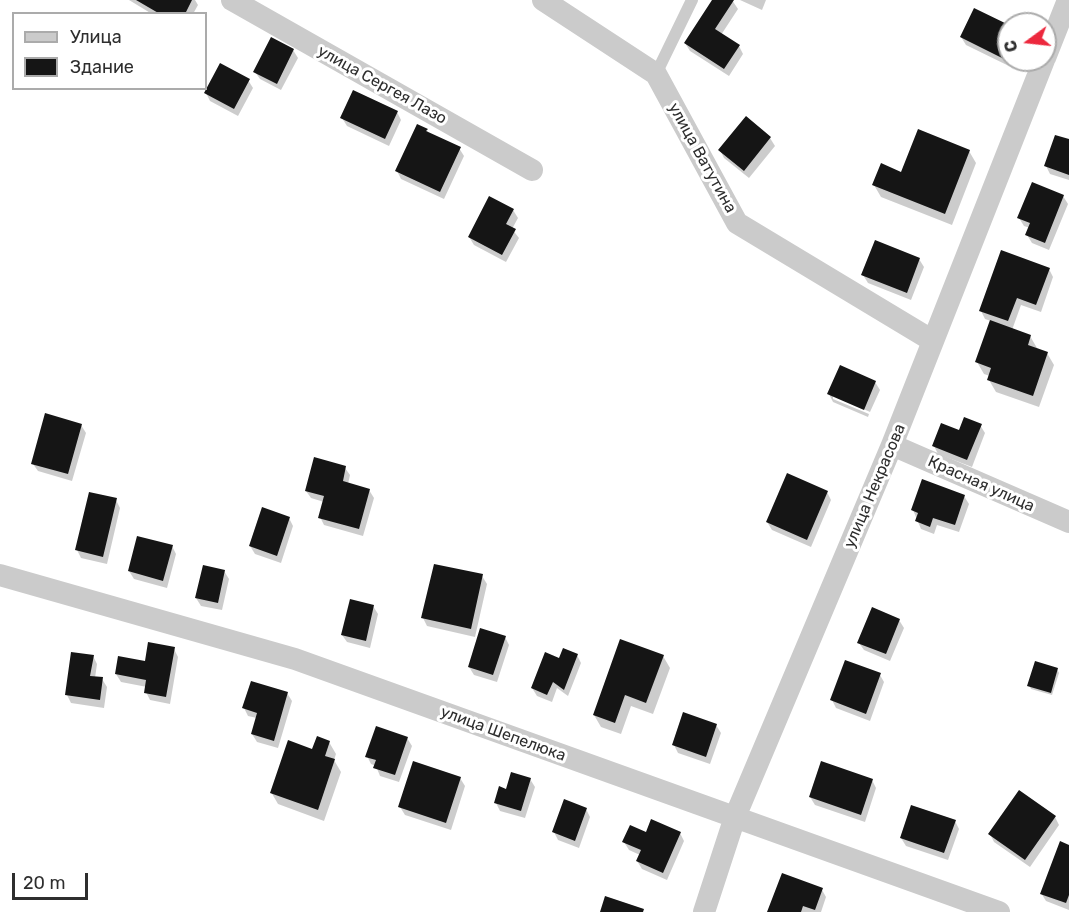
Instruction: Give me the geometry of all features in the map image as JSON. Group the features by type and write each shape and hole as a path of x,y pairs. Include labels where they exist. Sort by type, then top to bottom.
{"street":[{"name":"улица Сергея Лазо","path":"232,0 532,170"},
{"name":"улица Ватутина","path":"543,0 656,74 737,223 933,341"},
{"name":"улица Некрасова","path":"1057,28 1068,0"},
{"name":"улица Некрасова","path":"704,912 735,817 892,445 1040,72"},
{"name":"Красная улица","path":"892,445 1069,522"},
{"name":"улица Шепелюка","path":"0,574 295,659 999,912"}],"lane":[{"path":"656,74 692,0"}],"building":[{"path":"136,0 192,0 186,12 157,12"},
{"path":"712,0 734,0 715,29 740,45 724,69 684,43"},
{"path":"974,8 997,19 997,56 960,37"},
{"path":"271,37 294,49 277,84 253,72"},
{"path":"220,63 250,79 234,109 204,93"},
{"path":"353,90 398,111 385,139 340,118"},
{"path":"746,116 771,137 744,171 718,150"},
{"path":"417,124 428,129 426,131 461,147 440,192 395,171"},
{"path":"918,129 970,150 945,214 872,185 881,163 901,172"},
{"path":"1055,135 1069,139 1069,175 1044,166"},
{"path":"1032,182 1064,195 1045,243 1025,235 1030,223 1017,218"},
{"path":"489,196 514,209 506,224 516,229 502,255 468,237"},
{"path":"875,240 920,258 907,293 861,275"},
{"path":"1001,250 1050,268 1036,305 1017,298 1008,321 979,311"},
{"path":"990,320 1031,335 1028,345 1048,352 1033,396 987,380 991,368 975,362"},
{"path":"840,365 876,381 864,410 827,394"},
{"path":"45,413 82,424 68,474 31,464"},
{"path":"964,417 982,424 967,460 932,446 941,423 959,430"},
{"path":"314,457 346,466 343,481 370,489 359,529 318,518 324,496 305,491"},
{"path":"787,473 828,491 807,540 766,522"},
{"path":"922,479 965,495 955,525 933,518 930,527 915,521 918,513 911,510"},
{"path":"89,492 117,498 103,557 75,550"},
{"path":"262,507 290,517 277,556 249,546"},
{"path":"137,536 173,545 163,581 128,571"},
{"path":"434,564 483,574 471,629 421,618"},
{"path":"203,565 225,570 218,603 195,598"},
{"path":"350,599 374,605 366,641 341,635"},
{"path":"872,607 900,619 886,654 857,643"},
{"path":"480,628 506,636 493,675 468,667"},
{"path":"620,639 664,655 646,703 625,695 615,723 593,715"},
{"path":"148,642 175,647 166,697 144,693 146,680 115,674 118,656 145,661"},
{"path":"563,648 578,654 564,690 553,682 547,695 531,688 545,652 559,658"},
{"path":"71,652 94,655 90,676 103,677 100,700 65,695"},
{"path":"845,660 881,673 866,714 830,700"},
{"path":"1035,661 1058,668 1051,693 1027,686"},
{"path":"251,681 288,692 274,741 251,734 257,713 242,708"},
{"path":"683,712 717,724 706,757 672,745"},
{"path":"376,726 408,737 395,775 373,768 376,760 365,757"},
{"path":"317,736 330,741 325,756 335,759 318,810 270,793 288,740 312,749"},
{"path":"413,761 461,777 446,823 398,807"},
{"path":"821,761 873,779 861,815 809,797"},
{"path":"511,772 531,778 521,811 494,803 499,786 506,789"},
{"path":"1019,790 1056,816 1025,860 988,834"},
{"path":"564,799 587,808 575,841 552,832"},
{"path":"911,805 956,820 944,853 900,838"},
{"path":"651,819 681,832 663,873 636,861 641,850 622,842 630,825 646,832"},
{"path":"1060,841 1069,845 1069,895 1066,903 1040,894"},
{"path":"782,873 823,888 815,910 803,906 801,912 767,912"},
{"path":"605,896 644,909 643,912 600,912"}]}
